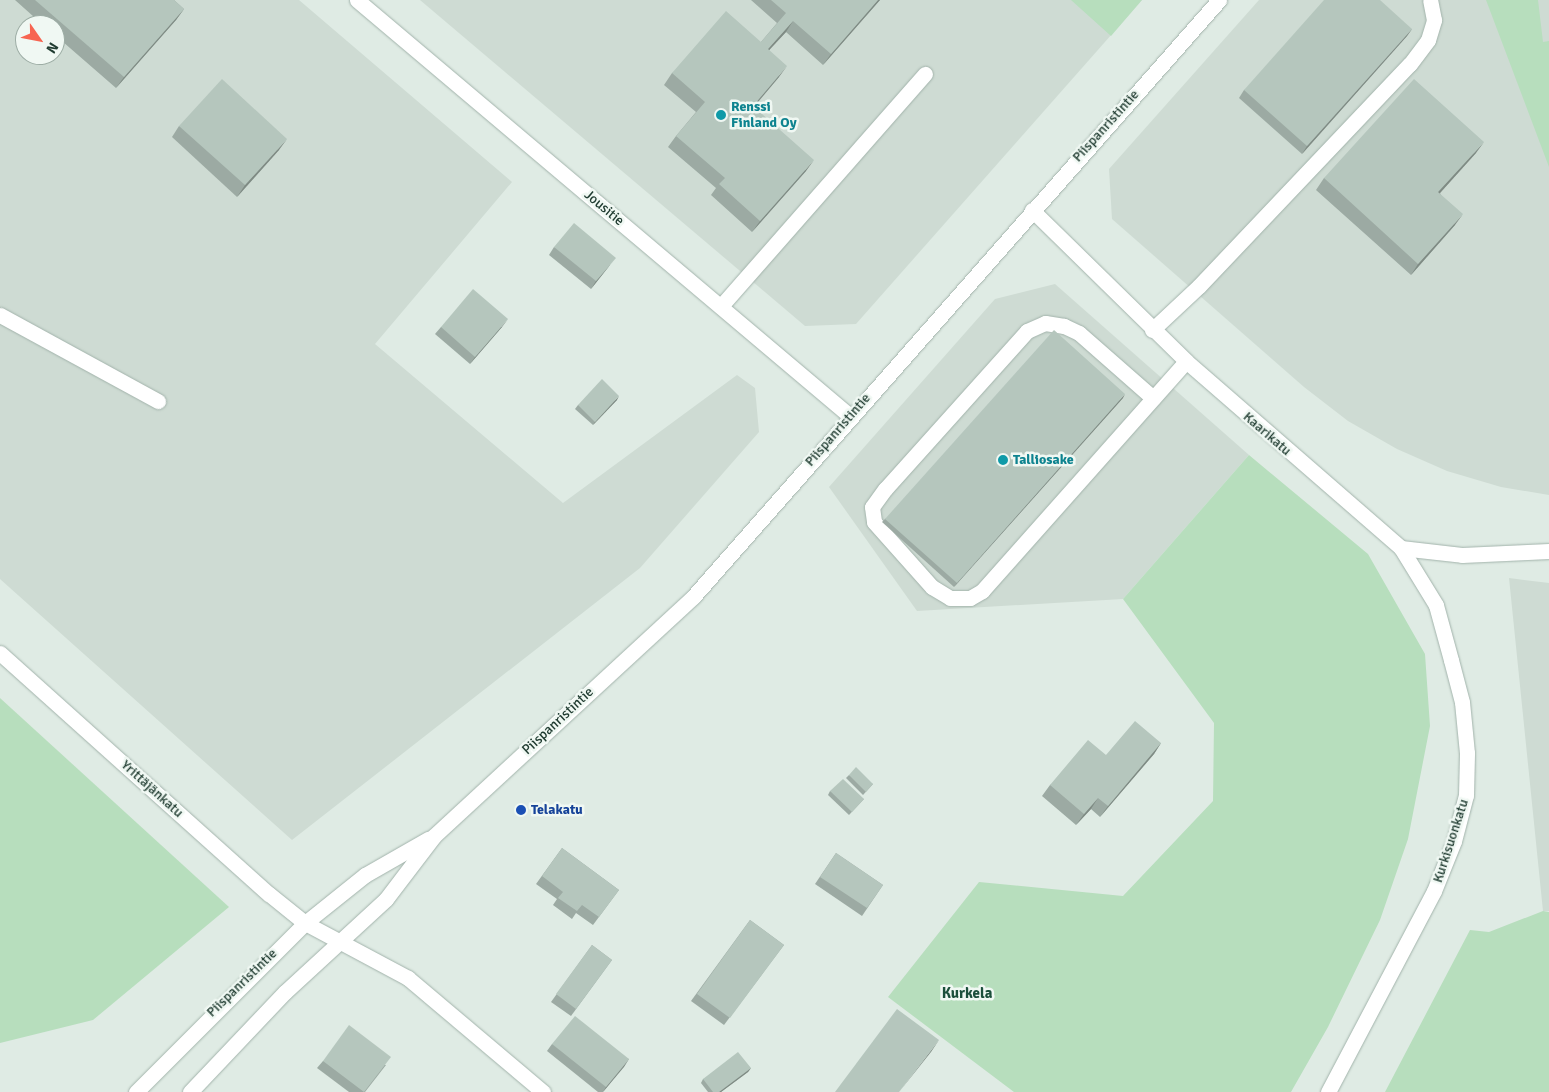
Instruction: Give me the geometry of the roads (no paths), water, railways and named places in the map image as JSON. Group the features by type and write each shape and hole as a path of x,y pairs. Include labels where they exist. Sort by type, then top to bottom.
{"street":[{"name":"Jousitie","path":"356,0 722,306 850,416"},
{"name":"Piispanristintie","path":"190,1092 286,992 386,899 434,836 693,596 1219,0"},
{"path":"1152,330 1199,286 1410,64 1428,40 1434,20 1430,0"},
{"path":"722,306 925,74"},
{"name":"Kaarikatu","path":"1032,210 1186,362 1401,548"},
{"path":"0,315 158,401"},
{"path":"1153,398 1079,333 1064,326 1046,323 1027,330 884,488 872,507 874,522 932,587 950,598 970,598 982,591 1186,362"},
{"path":"1401,548 1462,555 1549,551"},
{"name":"Kurkisuonkatu","path":"1328,1092 1434,891 1454,841 1466,795 1467,753 1462,702 1452,660 1436,605 1401,548"},
{"name":"Yrittäjänkatu","path":"0,652 305,922"},
{"name":"Piispanristintie","path":"136,1092 305,922 365,875 434,836"},
{"path":"305,922 408,978 543,1092"}],"place":[{"name":"Renssi Finland Oy","path":"721,115"},
{"name":"Talliosake","path":"1003,460"},
{"name":"Telakatu","path":"521,810"}],"district":[{"name":"Kurkela","path":"967,994"}]}
